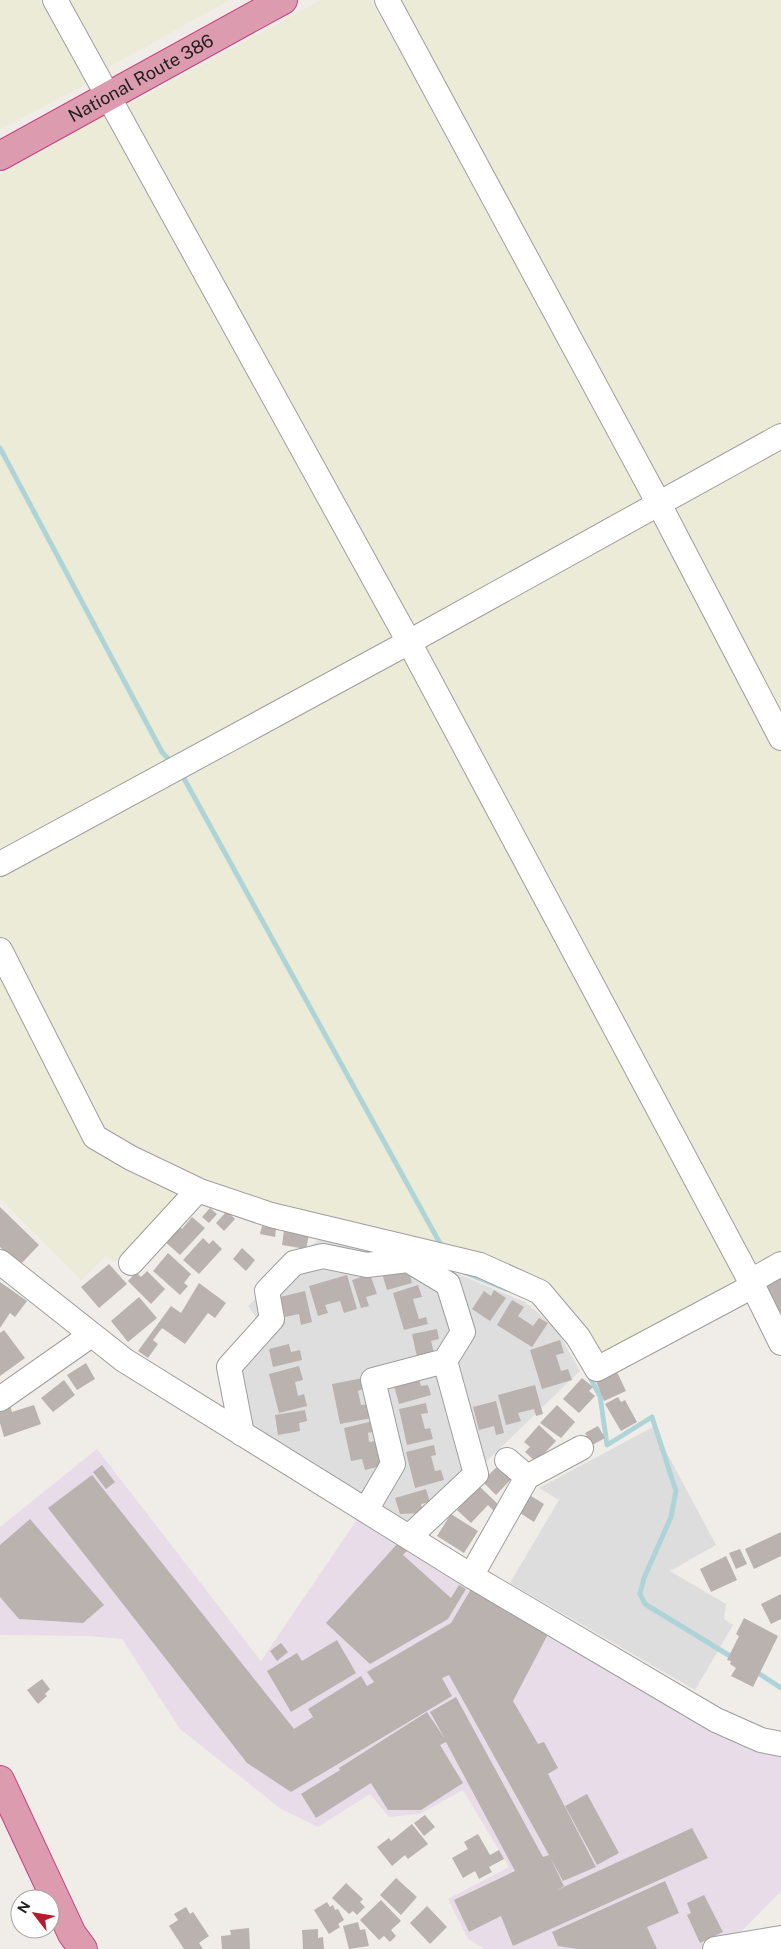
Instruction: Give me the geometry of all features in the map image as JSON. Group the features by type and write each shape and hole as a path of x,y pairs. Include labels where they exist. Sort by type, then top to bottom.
{"highway":[{"name":"National Route 386","path":"0,156 283,0"},
{"path":"0,1780 72,1934 83,1949"}],"street":[{"path":"56,0 409,642 752,1284 781,1343"},
{"path":"387,0 659,504 781,738"},
{"path":"0,864 409,642 781,436"},
{"path":"0,950 95,1137 131,1158 198,1190 271,1215 480,1265 540,1292 578,1337 597,1369 752,1284 781,1264"},
{"path":"130,1263 198,1190"},
{"path":"242,1434 229,1367 272,1319 266,1291 294,1263 323,1256 367,1265 408,1260 448,1284 463,1332 446,1361 374,1380 393,1464 366,1510"},
{"path":"0,1262 124,1360 471,1576 716,1720 761,1740 781,1744"},
{"path":"0,1399 91,1334"},
{"path":"409,1537 476,1474 446,1361"},
{"path":"471,1576 527,1476 581,1448"},
{"path":"507,1460 527,1476"},
{"path":"715,1949 781,1938"}],"shaded area":[{"path":"323,1235 412,1255 525,1302 555,1327 580,1371 413,1532 227,1415 222,1368 260,1323 248,1306"},
{"path":"653,1427 716,1545 670,1571 726,1604 724,1619 733,1625 695,1690 510,1583 559,1500 539,1488"},
{"path":"97,1449 261,1661 358,1518 781,1754 781,1891 733,1940 702,1949 485,1949 468,1939 448,1899 509,1867 463,1790 420,1814 389,1817 370,1794 318,1827 281,1809 180,1729 122,1639 88,1636 0,1635 0,1527"}],"green space":[{"path":"0,0 42,0 88,83 0,130"},
{"path":"68,0 230,0 106,69"},
{"path":"321,0 371,0 647,503 410,632 122,108"},
{"path":"394,0 781,0 781,427 661,496"},
{"path":"108,114 400,640 0,853 0,174"},
{"path":"781,442 781,725 665,506"},
{"path":"653,517 781,756 781,1255 753,1270 418,644"},
{"path":"403,653 747,1281 600,1363 541,1282 208,1188 99,1133 0,938 0,871"},
{"path":"0,972 85,1137 183,1195 115,1262 105,1256 81,1280 0,1198"}],"building":[{"path":"0,1207 39,1245 19,1266 0,1247"},
{"path":"210,1208 217,1214 209,1223 202,1217"},
{"path":"227,1211 235,1219 224,1231 216,1223"},
{"path":"192,1217 205,1228 180,1255 163,1240 177,1225 182,1229"},
{"path":"262,1226 276,1229 275,1237 260,1234"},
{"path":"284,1230 309,1235 306,1249 282,1245"},
{"path":"203,1238 209,1244 213,1240 222,1249 199,1274 183,1260"},
{"path":"242,1248 255,1260 246,1271 233,1259"},
{"path":"168,1253 191,1274 184,1283 188,1286 180,1295 153,1271"},
{"path":"109,1264 127,1284 99,1308 81,1287"},
{"path":"396,1266 399,1274 409,1271 412,1283 387,1290 381,1270"},
{"path":"147,1271 165,1289 151,1304 128,1281 136,1272 141,1277"},
{"path":"370,1274 377,1294 366,1297 369,1306 361,1308 352,1280"},
{"path":"347,1275 357,1309 344,1313 340,1301 325,1305 328,1313 318,1316 309,1286"},
{"path":"781,1276 781,1313 768,1294 758,1288"},
{"path":"0,1282 27,1301 15,1317 10,1313 0,1328"},
{"path":"199,1283 226,1303 215,1318 208,1313 185,1344 162,1328 153,1340 158,1344 148,1358 138,1351 171,1306 181,1313"},
{"path":"418,1285 422,1297 413,1299 419,1319 426,1317 428,1324 404,1330 393,1293"},
{"path":"494,1290 506,1298 490,1321 472,1309 484,1291 491,1296"},
{"path":"305,1291 312,1322 301,1325 299,1314 285,1317 280,1297"},
{"path":"139,1297 157,1318 128,1342 111,1321"},
{"path":"512,1300 524,1307 518,1316 533,1326 539,1318 548,1323 532,1347 497,1325"},
{"path":"437,1329 439,1339 431,1341 434,1353 417,1357 412,1334"},
{"path":"4,1330 25,1358 0,1376 0,1333"},
{"path":"560,1340 564,1353 556,1355 561,1371 568,1369 572,1380 542,1389 530,1350"},
{"path":"289,1344 291,1352 300,1350 302,1360 273,1367 269,1349"},
{"path":"86,1363 95,1379 77,1390 67,1375"},
{"path":"299,1366 303,1380 295,1382 298,1396 304,1394 307,1406 279,1413 269,1374"},
{"path":"617,1372 626,1391 604,1401 596,1381"},
{"path":"418,1375 421,1386 428,1385 431,1395 399,1404 393,1382"},
{"path":"363,1378 365,1388 358,1391 361,1405 369,1404 372,1418 340,1424 332,1384"},
{"path":"582,1378 593,1387 589,1391 595,1396 579,1413 563,1399"},
{"path":"64,1380 75,1395 53,1412 41,1398"},
{"path":"535,1385 543,1414 536,1416 534,1409 518,1413 521,1421 506,1425 498,1395"},
{"path":"618,1397 621,1402 625,1400 637,1422 621,1431 605,1404"},
{"path":"496,1401 504,1433 496,1435 494,1426 479,1430 473,1407"},
{"path":"426,1403 428,1413 421,1414 425,1429 430,1428 433,1439 407,1445 399,1409"},
{"path":"34,1405 41,1424 4,1437 0,1423 0,1409 10,1406 12,1412"},
{"path":"557,1405 575,1422 561,1438 540,1423"},
{"path":"305,1410 307,1421 299,1423 300,1431 278,1435 275,1415"},
{"path":"373,1421 376,1431 368,1433 369,1442 375,1441 381,1466 365,1470 362,1459 351,1461 344,1428"},
{"path":"539,1425 556,1441 536,1462 525,1452 530,1447 524,1442"},
{"path":"598,1426 605,1438 587,1448 582,1439 587,1436 585,1433"},
{"path":"434,1445 436,1455 431,1456 435,1471 441,1470 444,1480 415,1488 406,1452"},
{"path":"102,1465 115,1482 106,1489 93,1472"},
{"path":"499,1465 512,1478 496,1495 482,1481"},
{"path":"92,1475 294,1729 313,1717 308,1709 361,1676 367,1686 374,1682 367,1672 451,1623 471,1589 548,1634 513,1701 538,1744 544,1742 558,1768 548,1774 596,1867 563,1881 550,1857 564,1886 557,1890 692,1828 708,1858 513,1946 501,1916 469,1932 454,1900 515,1871 446,1742 440,1745 463,1783 421,1810 388,1810 371,1783 316,1818 301,1794 427,1712 445,1739 430,1712 456,1697 543,1857 549,1855 449,1675 442,1678 452,1696 291,1792 247,1763 48,1508"},
{"path":"479,1486 501,1507 496,1513 488,1505 471,1523 457,1510"},
{"path":"426,1489 430,1502 421,1504 423,1513 400,1514 395,1498"},
{"path":"531,1496 544,1504 534,1522 520,1513"},
{"path":"451,1514 478,1531 464,1553 437,1536"},
{"path":"30,1519 104,1605 83,1623 19,1619 0,1597 0,1545"},
{"path":"781,1532 781,1556 754,1569 745,1549"},
{"path":"398,1543 407,1551 403,1555 451,1598 459,1585 466,1589 448,1619 370,1664 326,1623"},
{"path":"740,1549 747,1564 736,1569 729,1553"},
{"path":"726,1556 737,1580 711,1592 700,1569"},
{"path":"781,1594 781,1619 771,1624 761,1604"},
{"path":"744,1618 778,1636 753,1687 731,1676 736,1668 730,1664 731,1661 727,1660 739,1636 736,1634"},
{"path":"337,1640 356,1673 291,1712 267,1671 297,1653 302,1661"},
{"path":"281,1643 288,1652 277,1661 270,1651"},
{"path":"42,1679 50,1689 45,1694 47,1696 38,1704 27,1690"},
{"path":"587,1794 619,1853 597,1865 565,1806"},
{"path":"425,1815 435,1827 424,1836 414,1823"},
{"path":"412,1824 428,1844 408,1859 405,1855 392,1866 377,1847 389,1838 391,1841"},
{"path":"478,1834 490,1855 499,1850 504,1859 489,1867 492,1872 479,1879 475,1871 463,1878 452,1858 468,1849 464,1842"},
{"path":"396,1878 417,1897 401,1915 380,1895"},
{"path":"665,1881 679,1913 647,1927 657,1949 577,1949 558,1946 552,1932"},
{"path":"346,1883 363,1899 360,1902 365,1907 357,1915 353,1911 349,1914 332,1898"},
{"path":"704,1895 723,1932 700,1943 687,1915 691,1913 687,1903"},
{"path":"381,1900 401,1921 391,1930 396,1936 390,1942 384,1936 379,1940 360,1920"},
{"path":"327,1902 330,1907 333,1905 335,1910 338,1909 344,1920 338,1924 340,1927 329,1934 314,1910"},
{"path":"427,1906 447,1927 430,1944 410,1923"},
{"path":"186,1907 190,1914 193,1912 209,1936 199,1943 203,1949 184,1949 169,1926 178,1920 174,1914"},
{"path":"358,1922 360,1930 365,1929 369,1946 349,1949 343,1926"},
{"path":"249,1928 250,1949 222,1949 221,1936 231,1935 230,1930"},
{"path":"318,1929 318,1938 323,1937 324,1949 303,1949 302,1930"}],"waterway":[{"path":"0,448 162,752 172,763"},
{"path":"181,773 442,1247"},
{"path":"461,1271 506,1289"},
{"path":"588,1374 600,1396 607,1445 652,1417 676,1491 671,1517 644,1578 640,1594 645,1604 735,1659"},
{"path":"755,1671 781,1688"}]}
